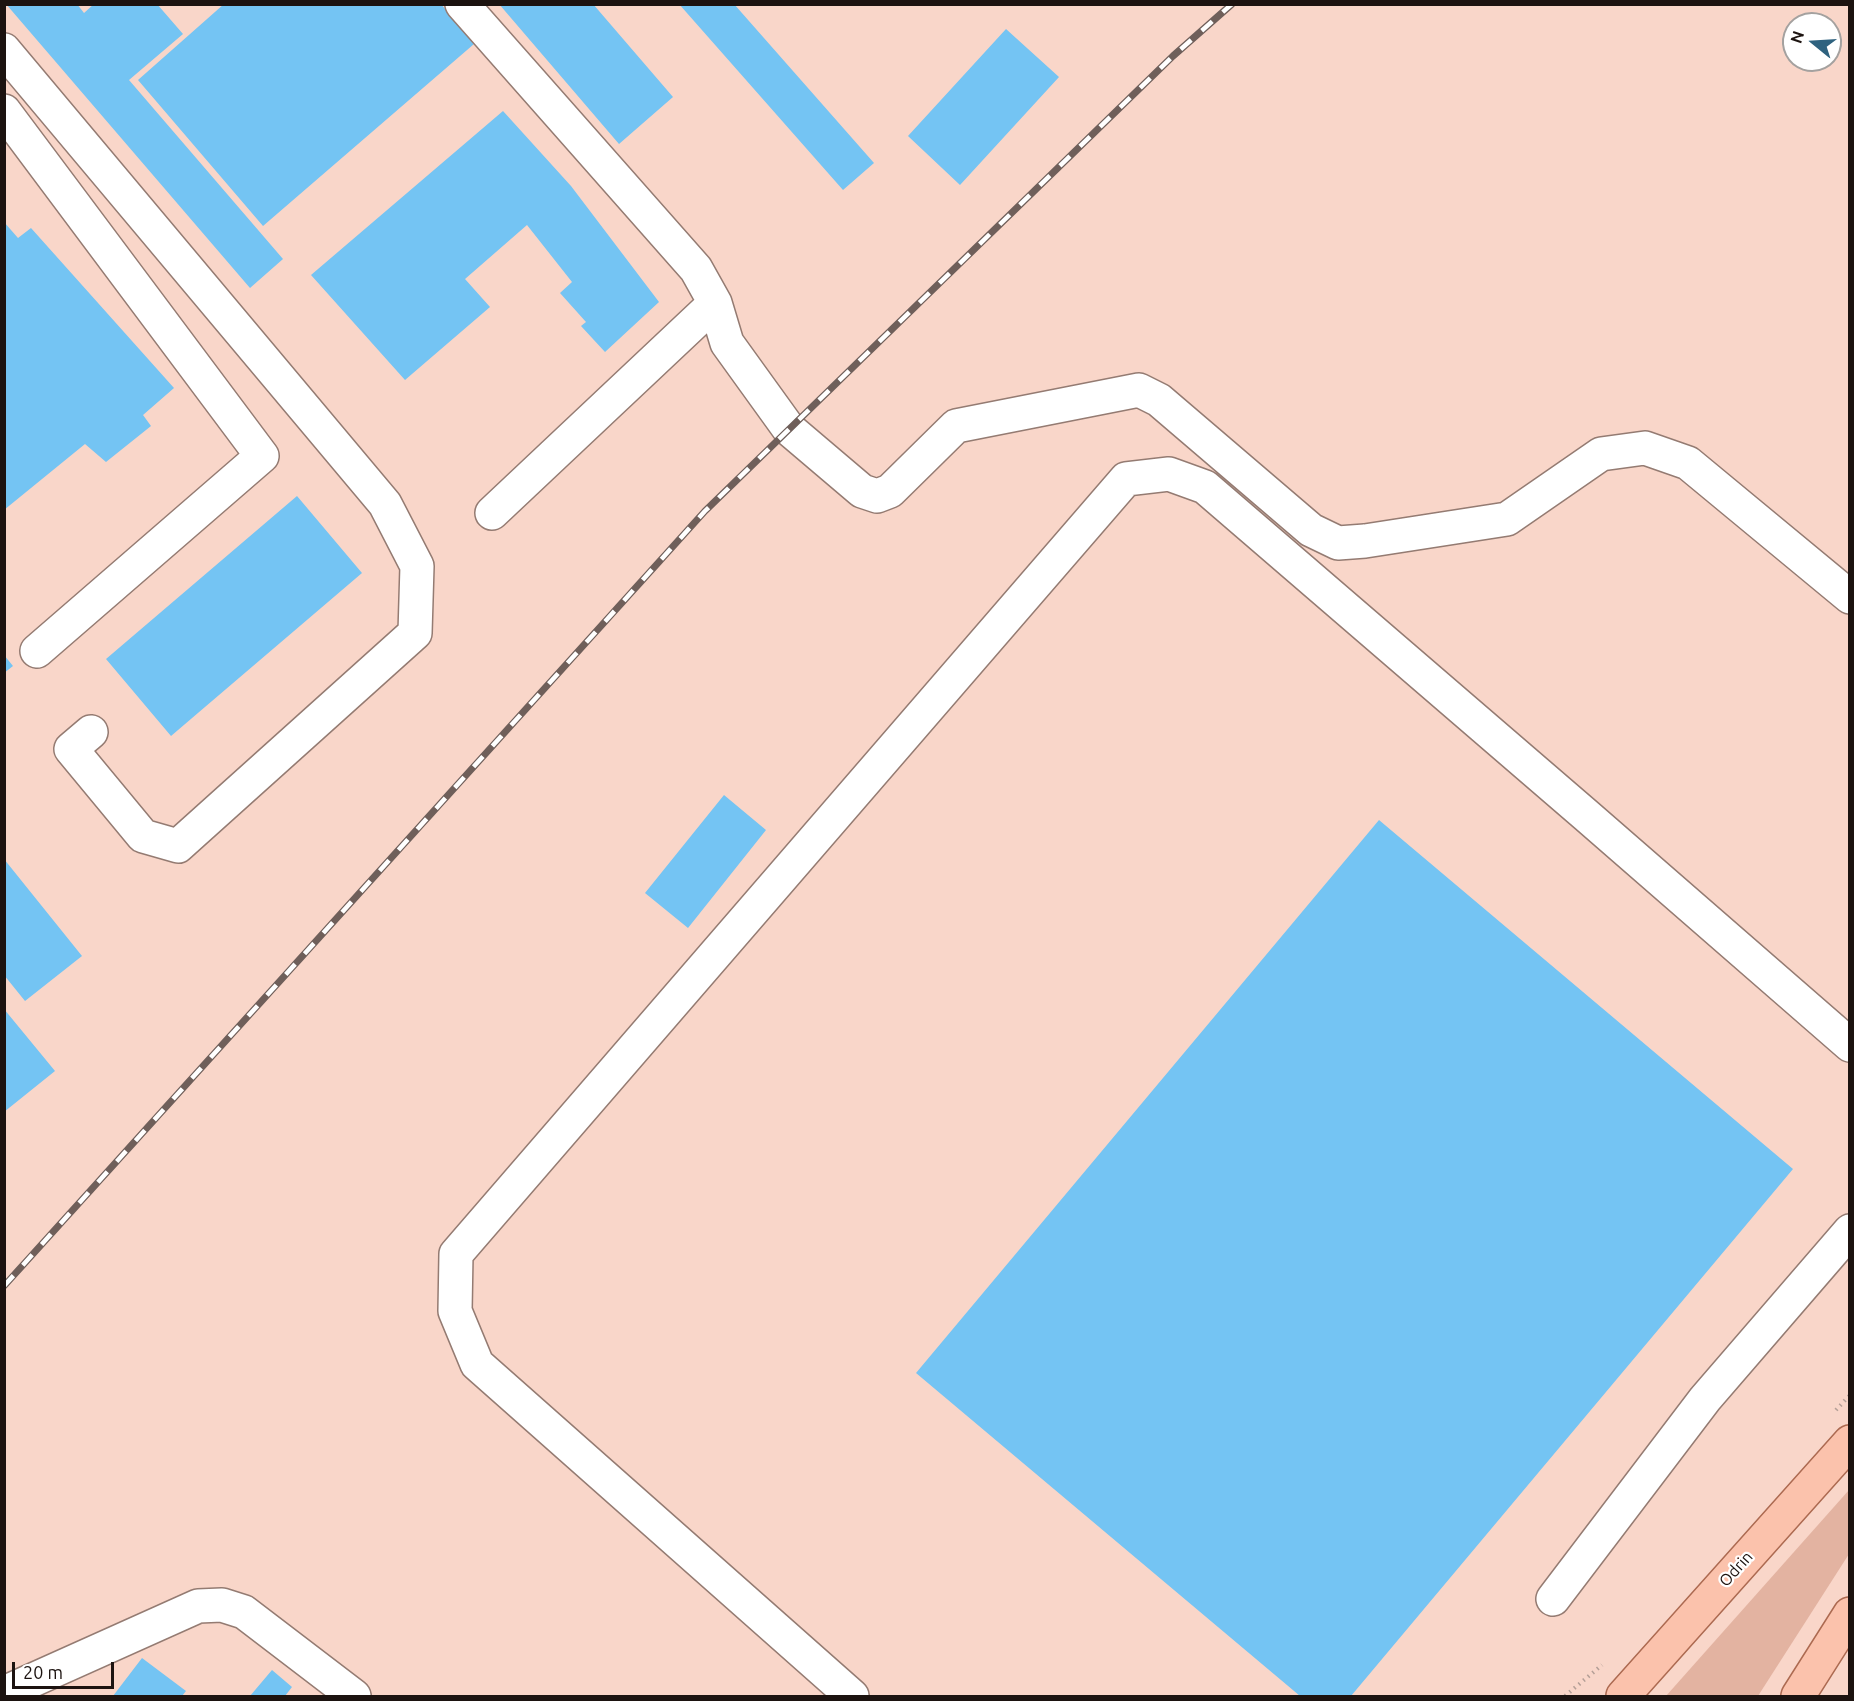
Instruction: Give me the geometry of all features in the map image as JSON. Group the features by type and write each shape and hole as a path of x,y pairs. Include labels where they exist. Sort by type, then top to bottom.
{"main road":[{"name":"Odrin","path":"1624,1695 1850,1442"},
{"path":"1798,1696 1850,1614"}],"lane":[{"path":"462,4 696,269 715,303 727,343 789,429 862,491 877,496 890,492 956,426 1139,390 1159,400 1311,530 1338,543 1365,541 1507,519 1600,454 1645,448 1688,463 1850,597"},
{"path":"4,50 385,504 417,566 415,633 178,846 143,836 71,749 91,732"},
{"path":"4,111 262,456 37,651"},
{"path":"492,513 715,303"},
{"path":"852,1696 477,1364 455,1311 456,1254 1126,479 1169,474 1205,487 1850,1045"},
{"path":"1553,1599 1705,1399 1850,1231"},
{"path":"6,1694 198,1606 222,1605 244,1612 338,1692"}],"shaded area":[{"path":"5,5 1849,5 1849,1696 5,1696"},
{"path":"1849,1490 1849,1554 1758,1696 1666,1696"}],"building":[{"path":"6,4 77,4 84,13 94,4 157,4 183,34 129,80 283,259 250,288"},
{"path":"224,4 441,4 474,44 263,226 138,80"},
{"path":"499,4 593,4 673,97 619,144"},
{"path":"679,4 734,4 874,163 843,190"},
{"path":"1006,29 1059,77 960,185 908,136"},
{"path":"503,111 571,186 659,302 605,352 581,326 586,322 560,293 572,282 527,225 465,279 490,307 405,380 311,275"},
{"path":"4,222 18,238 31,228 174,388 143,415 151,426 106,462 85,444 4,510"},
{"path":"297,496 362,573 171,736 106,659"},
{"path":"4,655 13,666 4,673"},
{"path":"724,795 766,830 688,928 645,893"},
{"path":"1379,820 1793,1169 1351,1696 1300,1696 916,1373"},
{"path":"4,859 82,956 25,1001 4,975"},
{"path":"4,1009 55,1071 4,1112"},
{"path":"142,1658 186,1691 182,1696 113,1696"},
{"path":"272,1670 292,1687 285,1696 250,1696"}],"railway":[{"path":"4,1286 705,511 1173,56 1232,4"}]}
